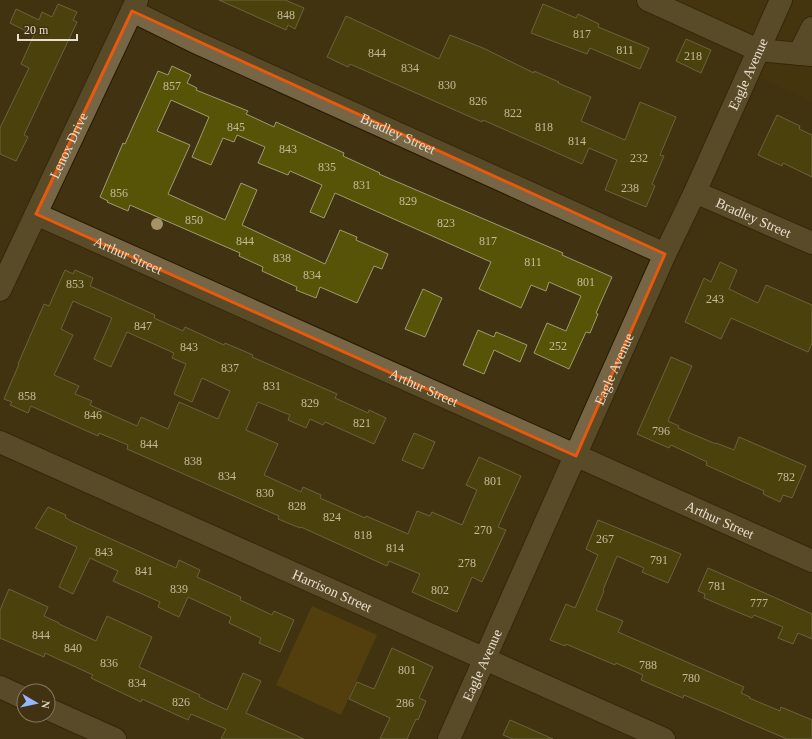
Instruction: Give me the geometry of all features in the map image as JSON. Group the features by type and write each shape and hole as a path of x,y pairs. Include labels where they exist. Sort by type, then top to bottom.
{"street":[{"path":"648,0 758,50 806,54 812,28"},
{"name":"Eagle Avenue","path":"450,739 665,254 695,192 781,0"},
{"name":"Lenox Drive","path":"0,290 134,6"},
{"name":"Bradley Street","path":"134,6 193,41 665,254"},
{"name":"Bradley Street","path":"695,192 812,243"},
{"name":"Arthur Street","path":"36,214 812,561"},
{"name":"Harrison Street","path":"0,442 664,739"},
{"path":"0,687 16,694"},
{"path":"56,713 115,739"}],"highlighted area":[{"path":"132,11 665,254 576,456 36,214"}],"shaded area":[{"path":"662,0 812,0 812,102 753,74 763,54"},
{"path":"312,606 377,635 341,715 276,685"}],"building":[{"path":"219,0 285,0 304,8 295,29 288,25 286,30"},
{"path":"58,4 77,12 73,20 77,22 24,135 28,137 16,161 0,154 0,128 29,68 21,64 34,35 10,23 16,9 39,20 42,12 52,17"},
{"path":"543,4 576,18 578,14 599,24 598,27 649,48 640,69 590,48 587,54 531,33"},
{"path":"346,16 439,59 450,35 483,48 534,73 534,71 591,97 581,121 625,140 640,102 676,117 660,155 664,156 652,184 655,186 646,207 605,190 617,160 589,148 582,164 483,120 482,122 350,64 348,67 327,57"},
{"path":"686,39 711,50 701,73 676,61"},
{"path":"172,66 191,75 187,83 197,88 196,90 248,111 246,114 274,127 276,122 344,153 343,156 380,173 379,174 563,253 562,255 612,277 596,313 598,314 590,333 586,332 569,369 534,353 547,323 566,331 581,296 549,282 546,291 531,285 521,308 479,289 491,262 335,193 324,218 310,212 322,185 290,171 288,175 258,163 265,147 237,135 234,142 223,138 211,165 192,157 209,117 171,100 157,131 190,145 168,194 225,220 241,183 257,190 242,225 325,264 340,230 357,237 356,240 388,254 382,269 374,266 357,303 320,287 316,298 296,290 297,287 262,271 263,267 239,256 240,253 130,205 128,211 107,202 108,201 100,197 123,143 125,144 158,71 168,75"},
{"path":"777,115 800,126 799,129 812,135 812,177 783,163 782,166 758,155"},
{"path":"720,262 737,270 729,289 758,303 766,285 812,305 812,343 808,352 731,318 721,339 685,322 704,278 711,282"},
{"path":"65,270 73,274 75,270 93,278 90,286 155,315 154,318 183,331 185,327 224,345 225,343 253,355 252,357 337,394 335,398 368,413 369,410 386,418 374,444 325,422 323,425 310,419 306,428 288,420 290,415 258,402 246,430 278,444 264,475 301,492 303,487 321,495 320,498 365,518 366,516 408,534 417,511 430,516 432,512 462,525 477,490 466,485 479,457 521,476 498,527 506,530 482,582 472,577 457,612 412,592 420,574 389,561 387,566 301,527 300,528 278,519 279,516 127,449 128,445 99,433 98,436 31,406 28,413 10,405 12,402 4,399 44,304 49,306","holes":["73,301 112,318 94,359 111,367 127,332 174,353 172,358 186,364 174,394 192,402 202,378 230,391 218,419 179,402 168,429 141,417 137,426 90,405 92,401 75,394 79,386 54,375 73,335 61,329"]},
{"path":"423,289 442,298 425,337 405,329"},
{"path":"478,330 494,337 496,332 527,345 520,362 494,350 484,374 463,365"},
{"path":"671,357 692,366 668,421 679,426 678,428 734,450 739,437 806,466 792,498 783,495 780,502 763,494 764,491 706,465 707,462 671,445 669,448 637,434"},
{"path":"414,433 435,442 423,469 402,460"},
{"path":"48,507 66,515 65,517 71,521 176,568 179,560 200,570 197,577 241,597 240,600 272,615 274,611 294,620 280,652 259,643 261,638 229,623 231,617 188,597 179,617 158,607 160,602 113,581 118,571 90,558 73,594 59,587 77,547 35,528"},
{"path":"598,520 681,554 668,583 642,572 644,568 617,556 596,610 623,621 618,632 744,687 741,693 750,697 749,698 780,711 781,707 812,720 812,739 787,739 684,695 683,698 641,680 643,675 616,663 615,665 566,644 565,646 550,640 566,604 575,608 598,555 586,549"},
{"path":"708,568 812,614 812,639 798,633 793,644 778,638 783,627 754,615 752,618 704,598 705,594 698,591"},
{"path":"9,589 48,607 44,616 96,641 107,616 152,637 139,667 200,695 199,697 227,710 243,673 261,681 246,713 304,739 221,739 226,729 191,714 188,720 142,699 141,702 91,678 93,675 45,653 44,657 0,638 0,610"},
{"path":"392,648 433,667 419,698 426,701 418,720 416,719 407,739 380,739 390,718 349,699 357,682 374,689"},
{"path":"510,720 553,739 513,739 503,735"}]}
